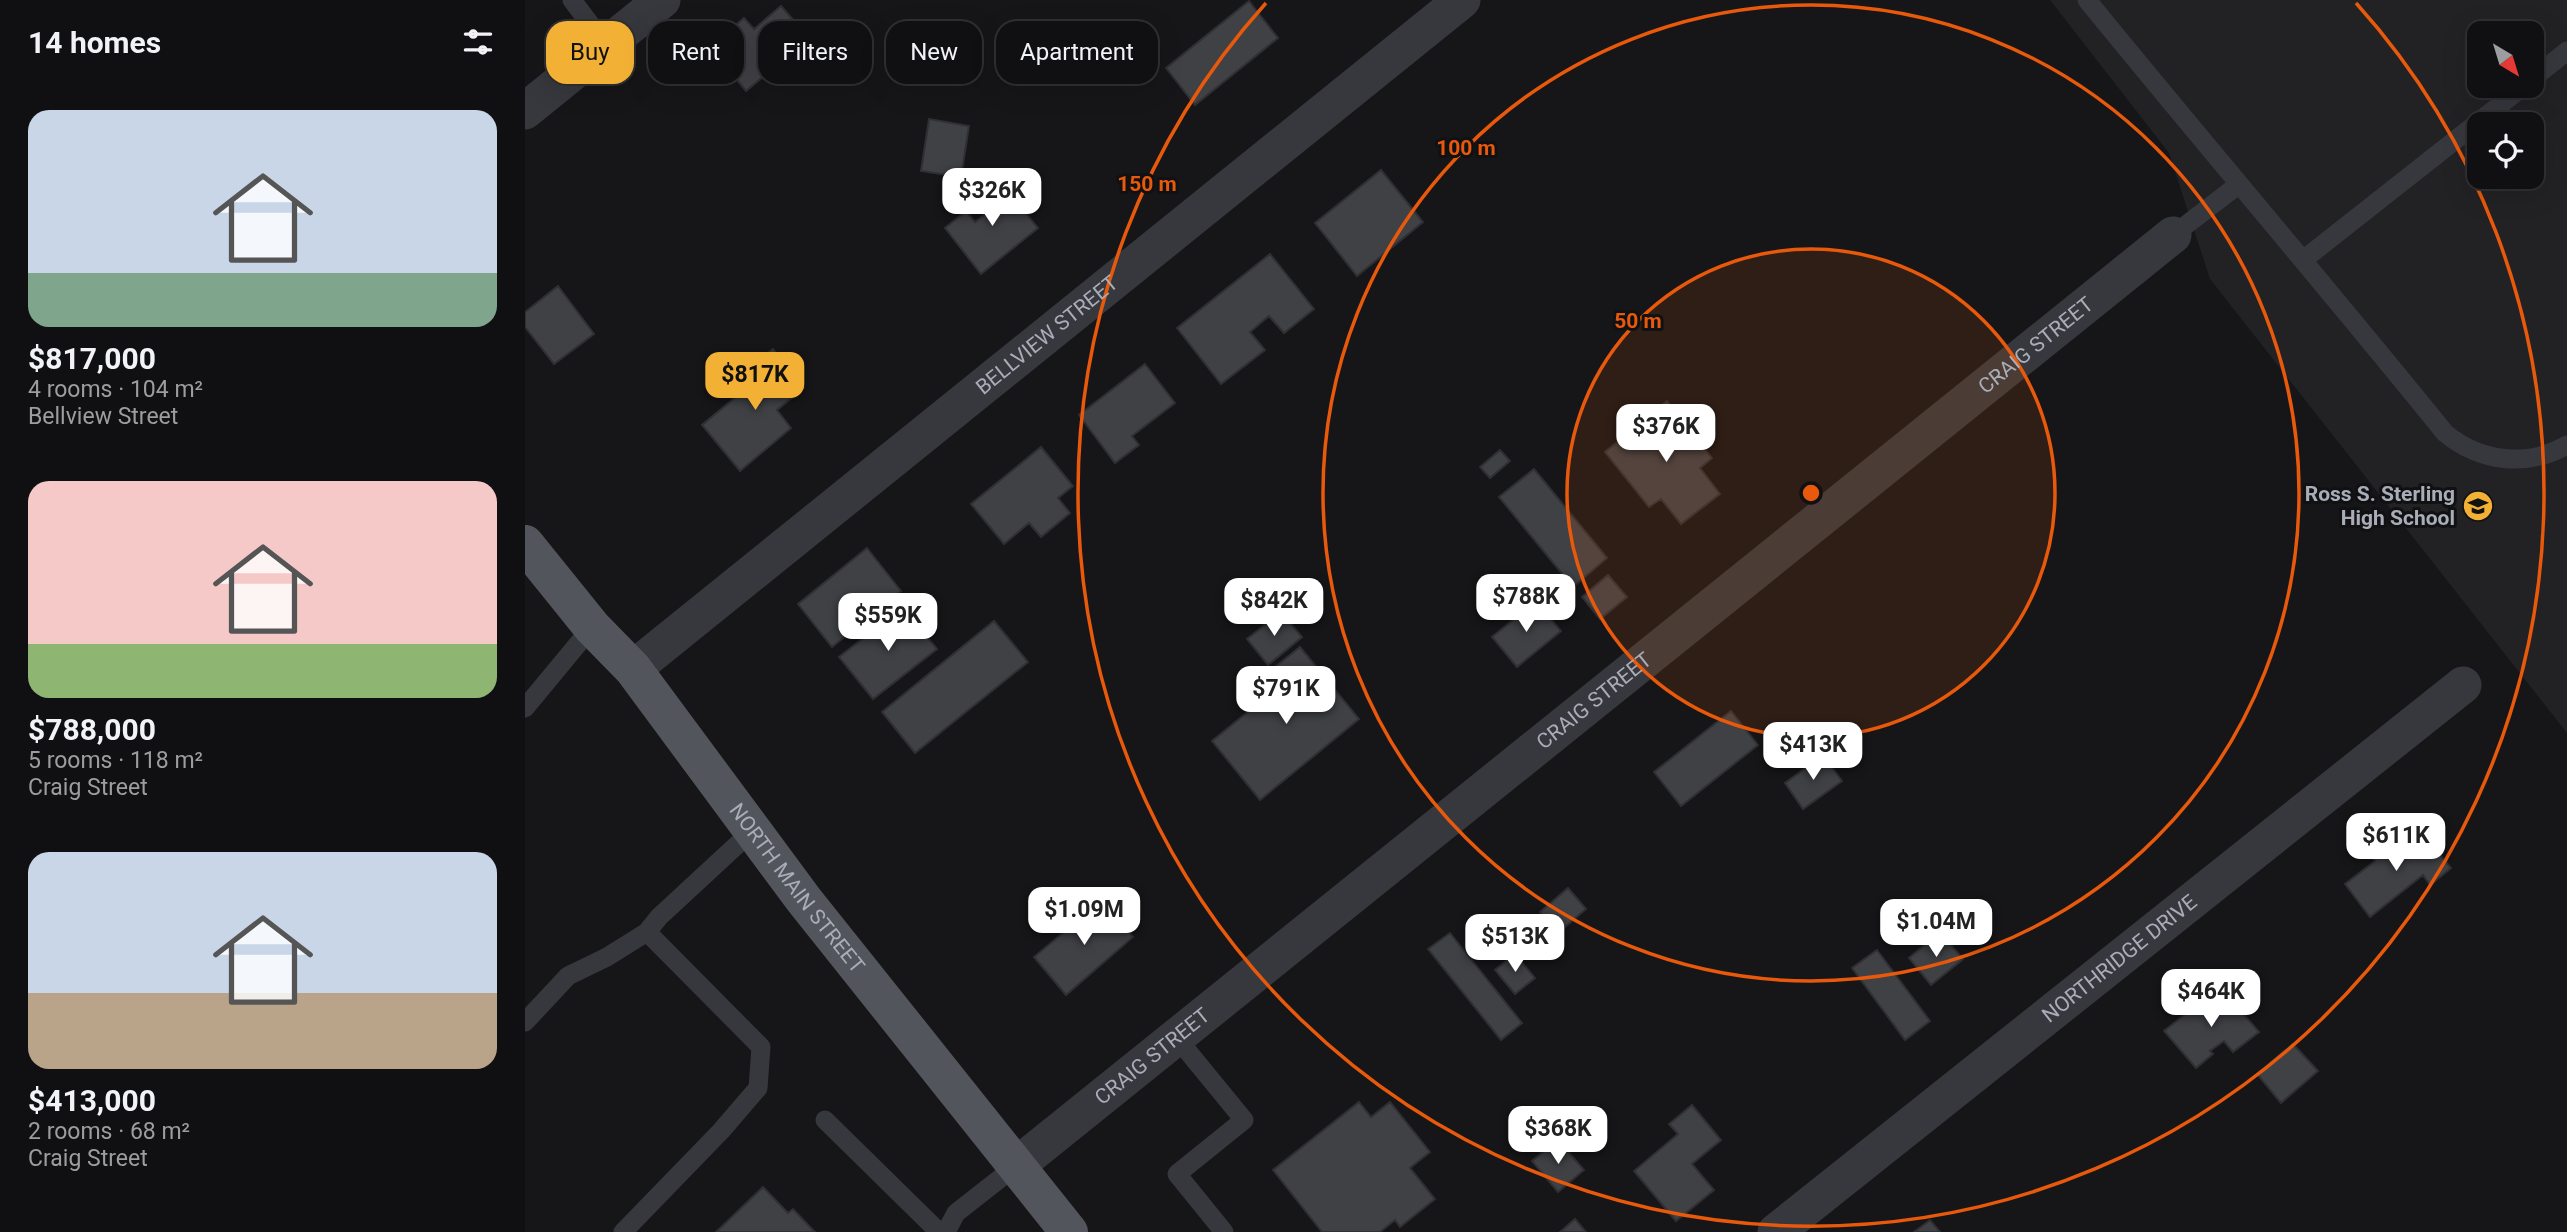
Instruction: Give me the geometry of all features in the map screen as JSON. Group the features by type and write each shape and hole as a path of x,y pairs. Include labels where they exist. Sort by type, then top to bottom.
{"main road":[{"name":"NORTH MAIN STREET","path":"525,544 592,627 633,669 804,900 1069,1232"}],"street":[{"path":"634,22 662,0"},
{"name":"BELLVIEW STREET","path":"633,669 1462,0"},
{"path":"525,111 558,84"},
{"name":"CRAIG STREET","path":"1016,1166 2173,235"},
{"name":"NORTHRIDGE DRIVE","path":"1776,1232 2463,685"}],"lane":[{"path":"572,0 588,21"},
{"path":"2087,0 2445,433 2459,444 2480,454 2504,460 2531,458 2567,445"},
{"path":"2545,69 2567,51"},
{"path":"2303,260 2509,98"},
{"path":"2173,235 2238,185"},
{"path":"525,708 592,627"},
{"path":"525,1021 568,976 607,957 646,932 753,831"},
{"path":"623,1232 721,1131 758,1088 761,1047 646,932"},
{"path":"1176,1037 1244,1120 1177,1174 1224,1232"},
{"path":"825,1120 939,1232"},
{"path":"946,1232 956,1213 1016,1166"}],"shaded area":[{"name":"Ross S. Sterling High School","path":"2050,0 2567,0 2567,733 2210,279 2169,153"}],"building":[{"path":"1249,1 1278,38 1195,105 1166,68"},
{"path":"781,6 794,21 763,21"},
{"path":"744,18 754,29 758,26 758,81 746,91 740,84 744,84 744,21 740,21"},
{"path":"929,119 969,126 961,177 921,171"},
{"path":"1381,170 1423,222 1357,276 1315,223"},
{"path":"996,177 1038,228 981,274 945,228 966,211 975,222 989,211 976,194"},
{"path":"1270,254 1314,309 1284,333 1269,316 1250,332 1265,350 1221,384 1177,328"},
{"path":"558,286 594,334 554,364 525,327 525,312"},
{"path":"773,349 804,388 777,410 791,428 740,471 702,425 749,386 740,375"},
{"path":"1145,364 1175,403 1132,436 1139,445 1115,463 1079,415"},
{"path":"1667,401 1712,458 1700,468 1720,494 1681,524 1661,499 1649,507 1605,452"},
{"path":"1041,447 1073,486 1058,498 1070,513 1041,537 1029,523 1004,544 971,504"},
{"path":"1500,450 1510,461 1490,478 1480,467"},
{"path":"1534,469 1607,558 1573,587 1499,497"},
{"path":"867,548 901,591 832,647 798,604"},
{"path":"1608,575 1627,597 1600,619 1582,597"},
{"path":"1536,601 1561,631 1517,667 1492,637"},
{"path":"903,607 937,649 873,699 839,657"},
{"path":"1281,612 1302,637 1268,665 1247,639"},
{"path":"994,621 1028,662 915,753 882,712"},
{"path":"1300,647 1359,719 1260,800 1212,741 1281,685 1270,671"},
{"path":"1731,711 1758,745 1681,806 1654,772"},
{"path":"1823,755 1842,781 1803,809 1785,783"},
{"path":"2401,834 2413,848 2427,839 2451,868 2430,885 2423,875 2370,917 2345,884 2375,861 2372,857"},
{"path":"1568,888 1586,909 1558,933 1540,912"},
{"path":"1102,900 1133,937 1066,995 1034,957"},
{"path":"1940,932 1963,959 1931,985 1909,958"},
{"path":"1450,933 1522,1023 1501,1040 1428,949"},
{"path":"1877,950 1930,1021 1905,1040 1852,968"},
{"path":"1515,954 1535,978 1515,994 1495,970"},
{"path":"2224,991 2259,1032 2233,1052 2224,1041 2210,1051 2213,1054 2196,1068 2164,1031 2209,995 2212,999"},
{"path":"2293,1044 2318,1071 2281,1103 2257,1074"},
{"path":"1359,1102 1371,1117 1390,1102 1430,1152 1410,1168 1435,1199 1400,1227 1395,1220 1380,1232 1322,1232 1273,1170"},
{"path":"1692,1105 1721,1140 1692,1164 1714,1190 1676,1221 1634,1171 1678,1134 1669,1124"},
{"path":"1558,1140 1584,1170 1558,1192 1532,1161"},
{"path":"763,1187 788,1213 793,1209 815,1232 716,1232"},
{"path":"1575,1219 1586,1232 1560,1232"},
{"path":"1930,1220 1940,1232 1914,1232"}],"place":[{"name":"Ross S. Sterling High School","path":"2478,506"}]}
